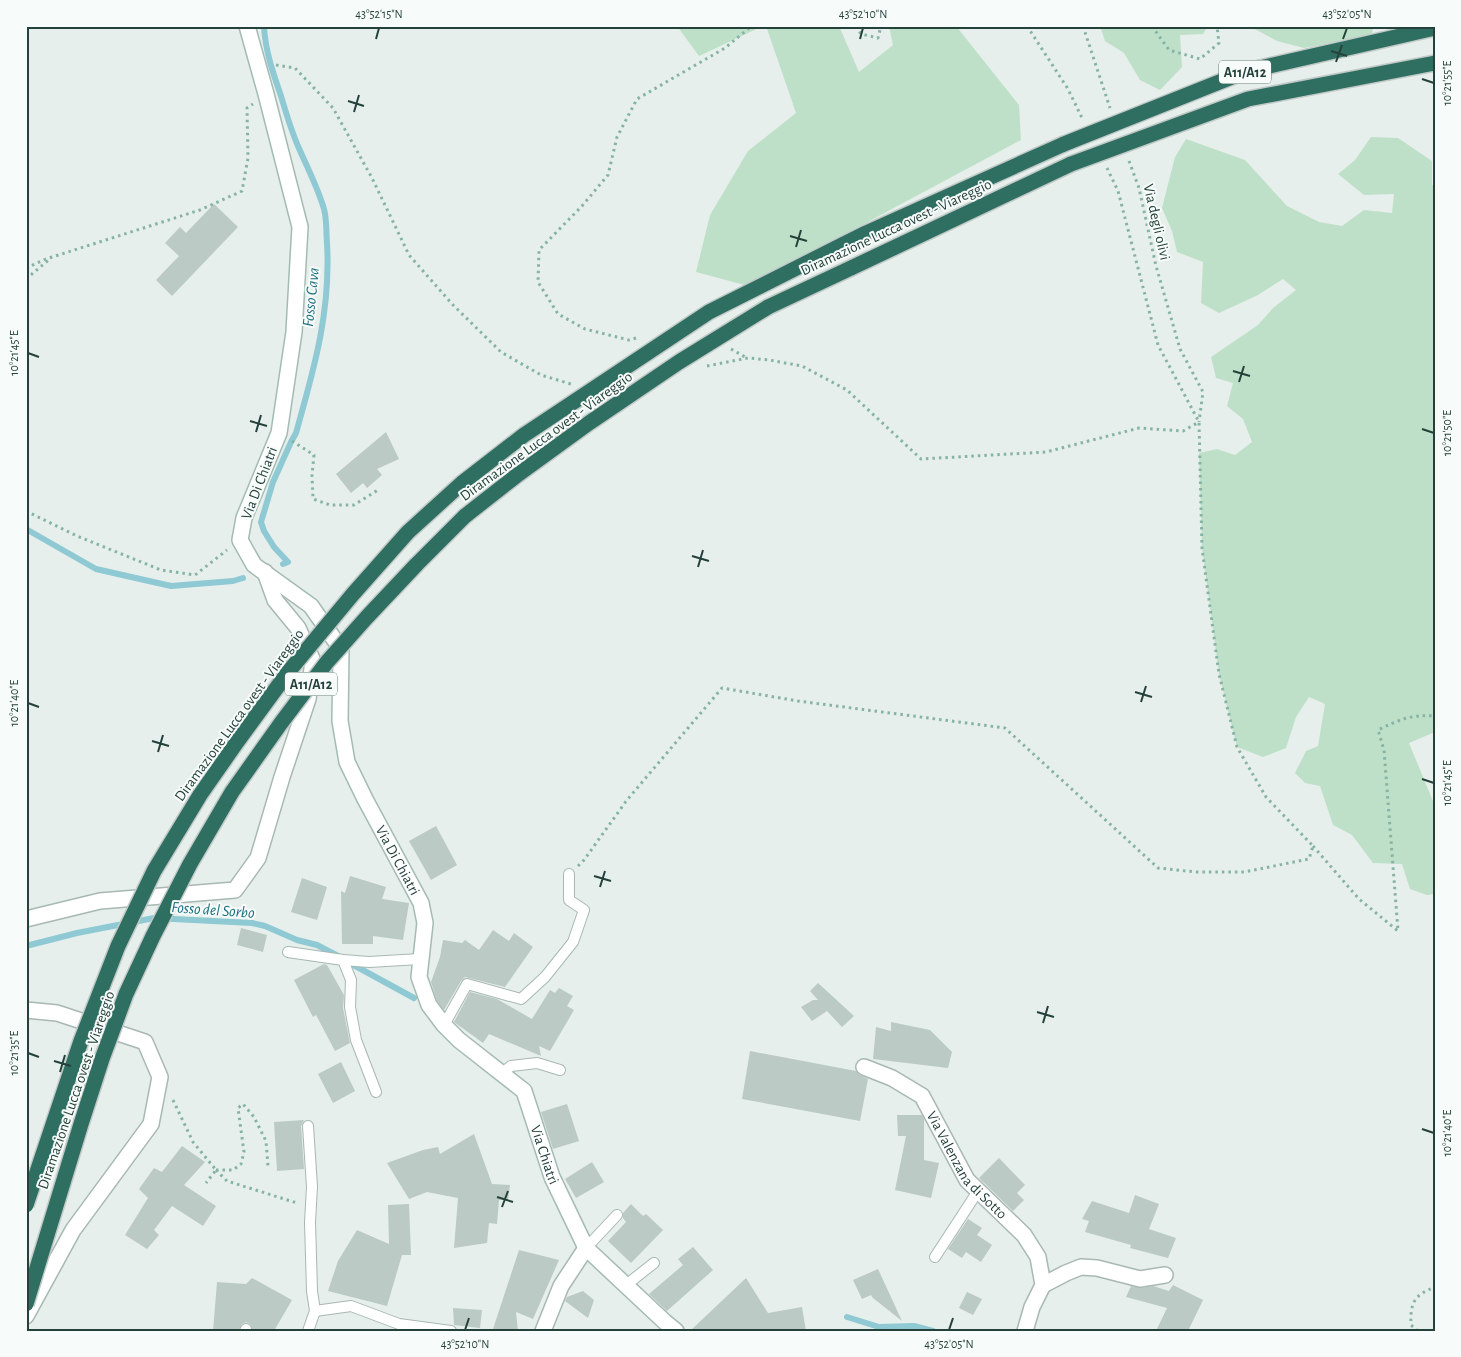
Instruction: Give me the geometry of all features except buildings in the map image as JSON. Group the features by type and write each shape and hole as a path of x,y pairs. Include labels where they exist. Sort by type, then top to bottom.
{"highway":[{"name":"Diramazione Lucca ovest - Viareggio","path":"26,1205 81,1041 118,946 154,871 200,795 289,671 408,532 462,483 524,435 709,312 866,233 1064,144 1247,70 1435,28"},
{"name":"Diramazione Lucca ovest - Viareggio","path":"26,1304 81,1124 126,994 190,864 232,792 327,662 417,564 466,516 516,476 589,423 671,368 768,307 1071,164 1248,99 1435,63"}],"street":[{"name":"Via Di Chiatri","path":"247,26 300,227 294,332 279,433 244,518 240,540 254,564 312,606 340,649 340,722 347,762 421,903 426,923 419,977"},
{"path":"26,918 100,901 235,890 258,858 308,699 313,661 298,628 275,600 265,572"},
{"name":"Via Chiatri","path":"419,977 429,1005 444,1025 459,1040 524,1091 552,1177 586,1248 664,1322 676,1331"},
{"path":"26,1010 57,1013 145,1042 160,1077 150,1124 73,1230 26,1316"},
{"name":"Via Valenzana di Sotto","path":"864,1067 892,1078 922,1096 967,1180 1024,1235 1038,1257 1043,1285"},
{"path":"543,1331 561,1286 586,1248"},
{"path":"1025,1331 1032,1307 1043,1285 1081,1267 1096,1268 1140,1279 1165,1275"}],"lane":[{"path":"444,1025 467,984 521,999 544,977 573,942 584,910 569,900 569,874"},
{"path":"288,952 361,962 420,959"},
{"path":"343,960 351,980 350,1007 356,1040 376,1092"},
{"path":"501,1074 511,1066 537,1062 560,1070"},
{"path":"308,1126 312,1187 310,1210 312,1291 316,1311 308,1331"},
{"path":"935,1257 978,1191"},
{"path":"586,1248 617,1215"},
{"path":"626,1285 654,1263"},
{"path":"316,1311 351,1306 399,1324 451,1331"}],"path":[{"path":"637,338 629,340 585,329 558,314 538,282 539,250 582,206 608,175 617,137 637,99 725,48 748,29 748,26"},
{"path":"856,26 861,34 878,38 881,26"},
{"path":"1027,26 1068,90 1084,123"},
{"path":"1083,26 1111,110"},
{"path":"1152,26 1169,50 1200,59 1220,43 1217,26"},
{"path":"26,268 52,257 200,210 242,191 248,158 247,108 266,94"},
{"name":"Via degli olivi","path":"1126,153 1139,188 1156,266 1180,349 1203,392 1199,422 1202,548 1219,674 1237,747 1266,798 1313,846 1359,899 1398,931 1384,750 1378,730 1400,719 1423,715 1435,716"},
{"path":"1105,166 1118,191 1158,345 1199,422"},
{"path":"26,278 52,257"},
{"path":"725,345 748,358"},
{"path":"300,446 314,455 312,475 313,499 330,505 354,505 378,490"},
{"path":"26,511 77,536 161,570 195,574 240,540"},
{"path":"569,874 584,860 626,800 722,688 798,702 1004,728 1158,868 1196,872 1244,872 1309,859 1313,846"},
{"path":"173,1099 193,1142 227,1181 293,1201 310,1210"},
{"path":"216,1170 233,1170 241,1164 244,1152 238,1108 243,1104 254,1117 266,1141 268,1166"},
{"path":"206,1183 216,1170"},
{"path":"1418,1331 1411,1325 1410,1309 1421,1292 1435,1287"}],"green space":[{"path":"677,26 763,26 699,56"},
{"path":"766,26 839,26 859,72 893,45 889,26 956,26 1019,105 1021,140 748,286 696,272 710,215 748,151 796,113"},
{"path":"1100,26 1208,26 1203,34 1180,35 1182,67 1160,90 1140,80 1124,53 1105,41"},
{"path":"1249,26 1374,26 1371,35 1304,48 1277,41"},
{"path":"1371,137 1398,138 1432,161 1432,185 1435,184 1435,732 1409,743 1435,806 1435,894 1427,895 1410,889 1402,864 1373,863 1352,835 1333,825 1320,786 1305,783 1295,773 1306,751 1318,746 1325,704 1309,697 1296,717 1286,748 1263,757 1237,747 1219,674 1202,548 1199,453 1217,449 1235,455 1252,442 1243,419 1227,406 1233,383 1216,378 1211,357 1258,325 1273,308 1296,290 1283,279 1258,295 1219,313 1201,303 1203,262 1177,252 1172,231 1162,208 1175,157 1186,139 1245,160 1287,206 1319,222 1342,226 1364,210 1392,213 1394,194 1364,195 1338,174 1355,160"}],"waterway":[{"name":"Fosso Cava","path":"264,26 270,61 295,140 316,185 324,209 328,268 324,316 309,386 296,433 273,482 261,522 274,547 288,562 283,564"},
{"path":"26,529 96,569 171,586 233,581 243,578"},
{"name":"Fosso del Sorbo","path":"26,946 77,933 154,918 252,923 265,926 297,940 317,945 340,957"},
{"name":"Fosso del Sorbo","path":"348,962 414,998"},
{"name":"Fosso Cava","path":"847,1317 879,1327 914,1326 933,1331"}]}
